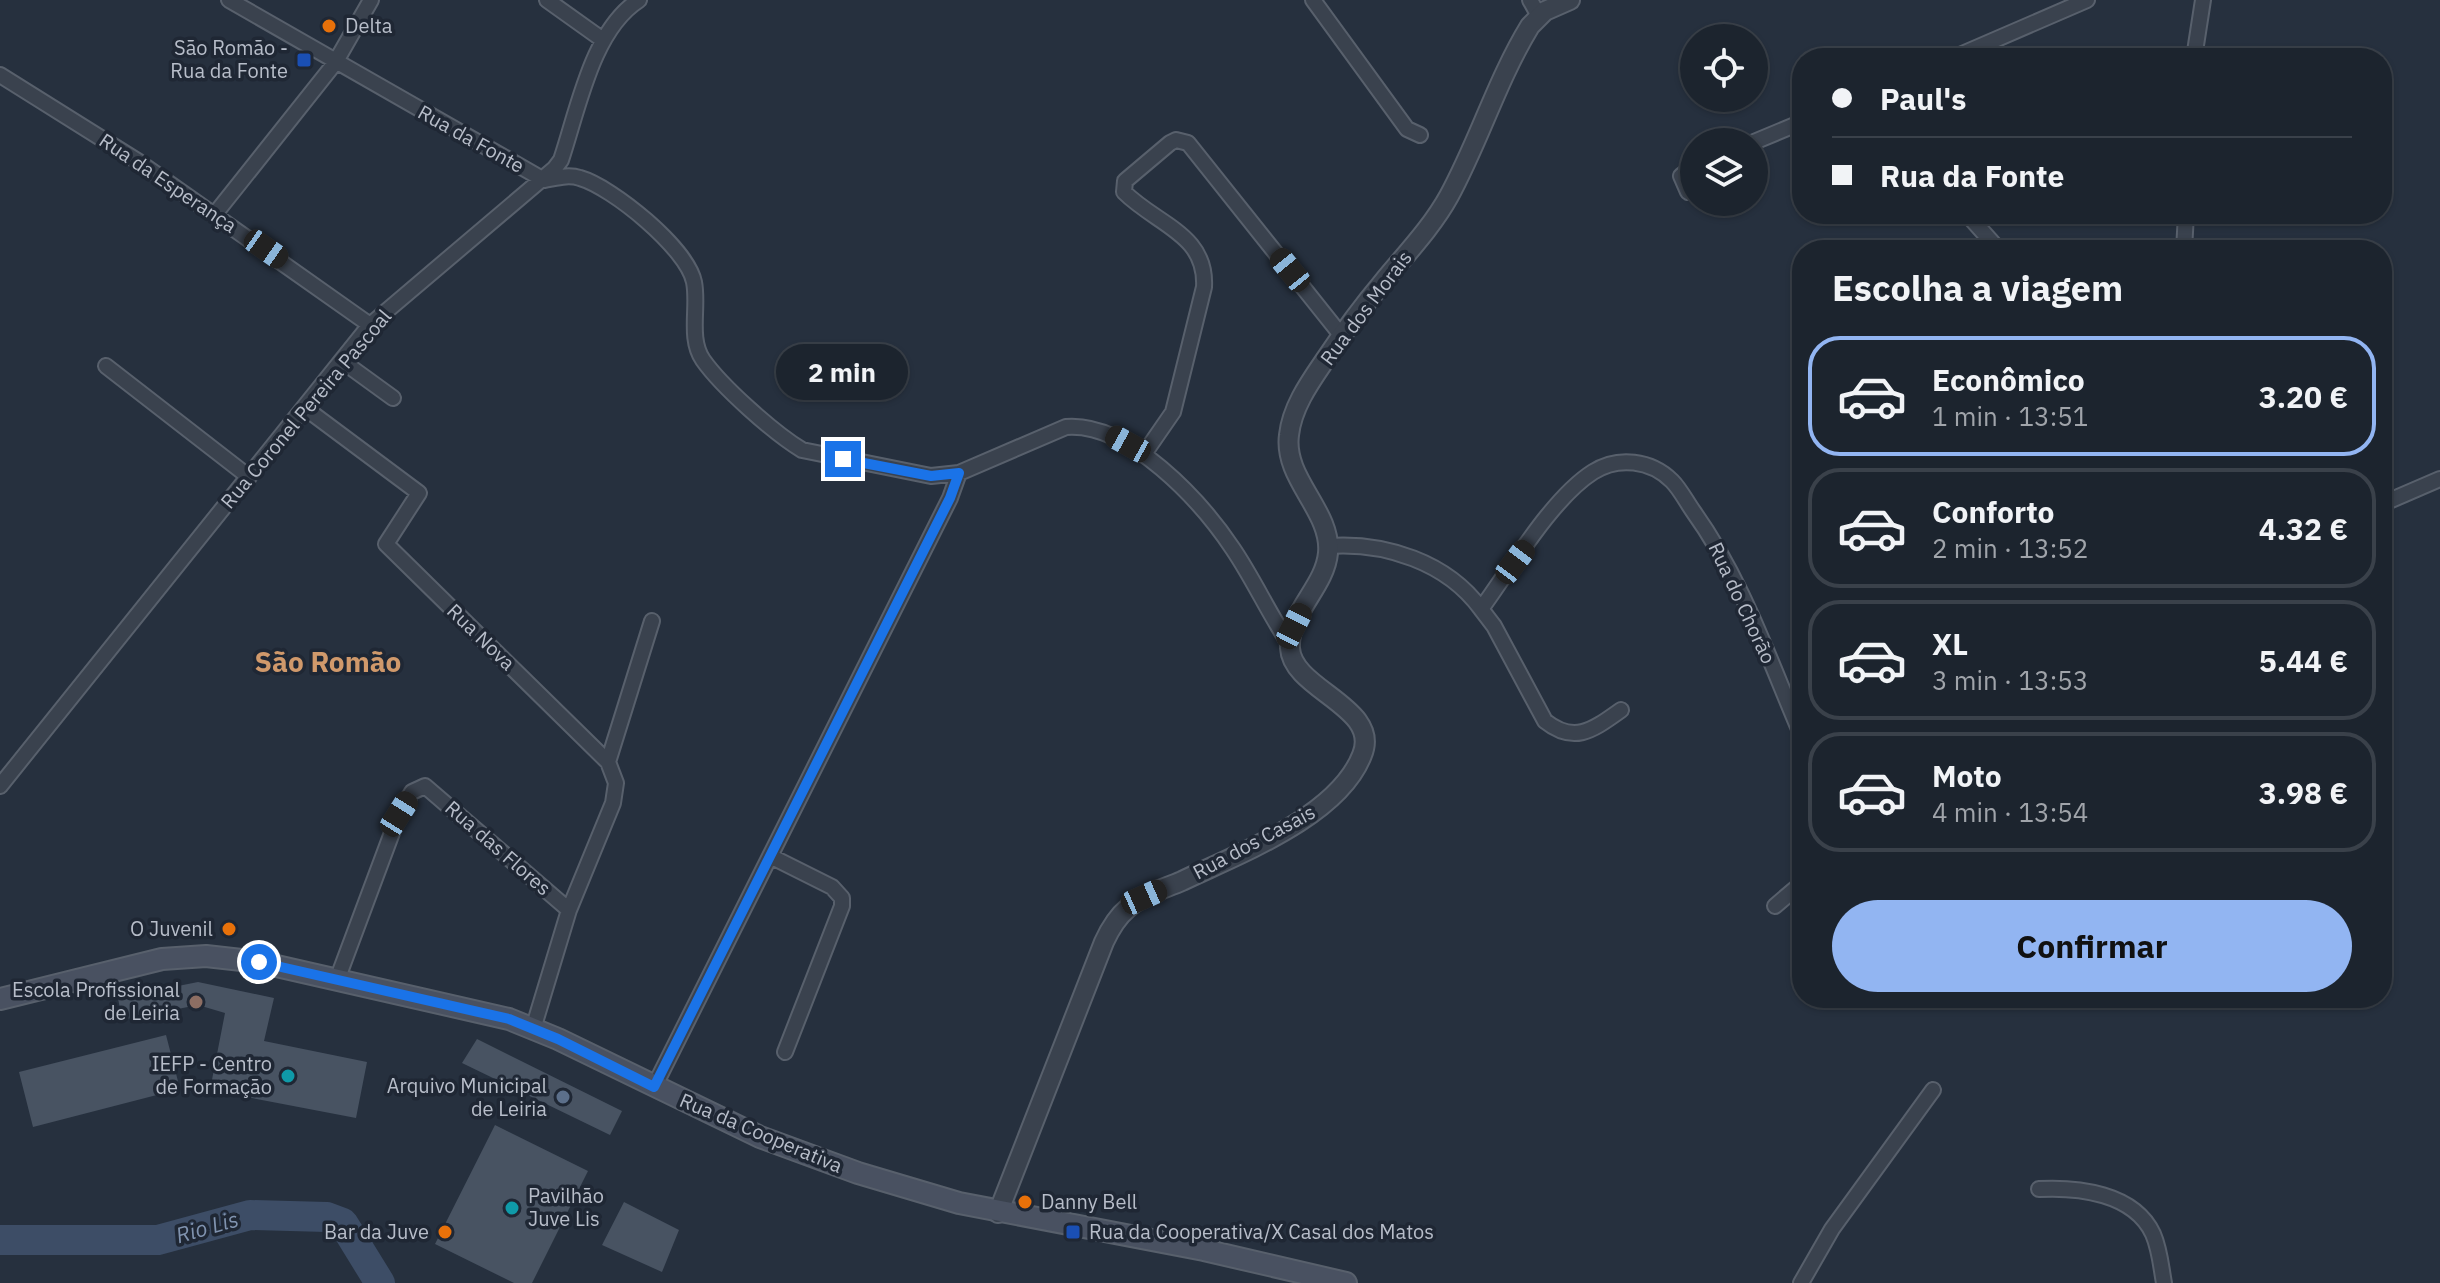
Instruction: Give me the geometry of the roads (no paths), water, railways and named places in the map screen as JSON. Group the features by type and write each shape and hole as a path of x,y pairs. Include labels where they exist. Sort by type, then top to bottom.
{"main road":[{"name":"Rua da Cooperativa","path":"0,999 162,959 190,956 259,962 489,1014 533,1029 760,1137 830,1162 998,1213 1204,1250 1346,1283"}],"street":[{"name":"Rua da Fonte","path":"229,0 544,180 573,176 596,185 677,252 689,268 694,283 696,343 702,358 787,440 802,450 931,476 959,473 1066,427 1083,425 1144,454 1221,532 1290,645"},
{"path":"215,214 335,63 371,0"},
{"path":"547,0 603,40"},
{"name":"Rua Coronel Pereira Pascoal","path":"0,786 370,325 416,283 544,180 561,160 603,40 623,13 639,0"},
{"path":"1313,0 1407,129 1420,135"},
{"name":"Rua dos Morais","path":"1328,546 1324,529 1293,467 1288,439 1296,408 1341,335 1443,205 1530,26 1534,8 1570,0"},
{"path":"1976,48 2087,0"},
{"path":"2196,48 2203,0"},
{"name":"Rua da Esperança","path":"0,75 215,214 370,325"},
{"path":"1768,136 1792,126"},
{"path":"1144,454 1173,412 1204,287 1205,270 1194,246 1124,192 1125,181 1170,143 1183,141 1193,149 1341,335"},
{"path":"1976,224 1990,240"},
{"path":"342,361 393,398"},
{"path":"106,366 249,477"},
{"name":"Rua Nova","path":"305,408 419,493 386,544 608,762"},
{"name":"Rua do Chorão","path":"1481,609 1567,493 1595,470 1624,461 1642,463 1672,481 1726,560 1792,713"},
{"path":"654,1087 943,512 959,473"},
{"path":"2392,500 2440,479"},
{"path":"1290,645 1294,626 1324,567 1328,546 1370,545 1398,553 1463,587 1494,626 1545,721 1558,732 1582,733 1621,710"},
{"path":"569,910 613,803 616,783 608,762 652,621"},
{"name":"Rua dos Casais","path":"998,1213 1104,942 1120,916 1144,897 1309,815 1345,783 1361,760 1366,741 1362,727 1295,663 1290,645"},
{"name":"Rua das Flores","path":"337,980 399,814 412,792 420,786 430,788 569,910 533,1029"},
{"path":"770,856 832,887 842,898 842,906 785,1052"},
{"path":"1775,906 1792,892"},
{"path":"1801,1283 1832,1229 1933,1090"},
{"path":"2039,1189 2071,1187 2128,1206 2152,1232 2158,1246 2164,1283"}],"waterway":[{"name":"Rio Lis","path":"0,1240 158,1240 250,1215 327,1217 343,1223 380,1283"}],"place":[{"name":"Delta","path":"329,26"},
{"name":"São Romão - Rua da Fonte","path":"304,60"},
{"name":"O Juvenil","path":"229,929"},
{"name":"Escola Profissional de Leiria","path":"196,1002"},
{"name":"IEFP - Centro de Formação","path":"288,1076"},
{"name":"Arquivo Municipal de Leiria","path":"563,1097"},
{"name":"Danny Bell","path":"1025,1202"},
{"name":"Pavilhão Juve Lis","path":"512,1208"},
{"name":"Bar da Juve","path":"445,1232"},
{"name":"Rua da Cooperativa/X Casal dos Matos","path":"1073,1232"}],"district":[{"name":"São Romão","path":"328,662"}]}
